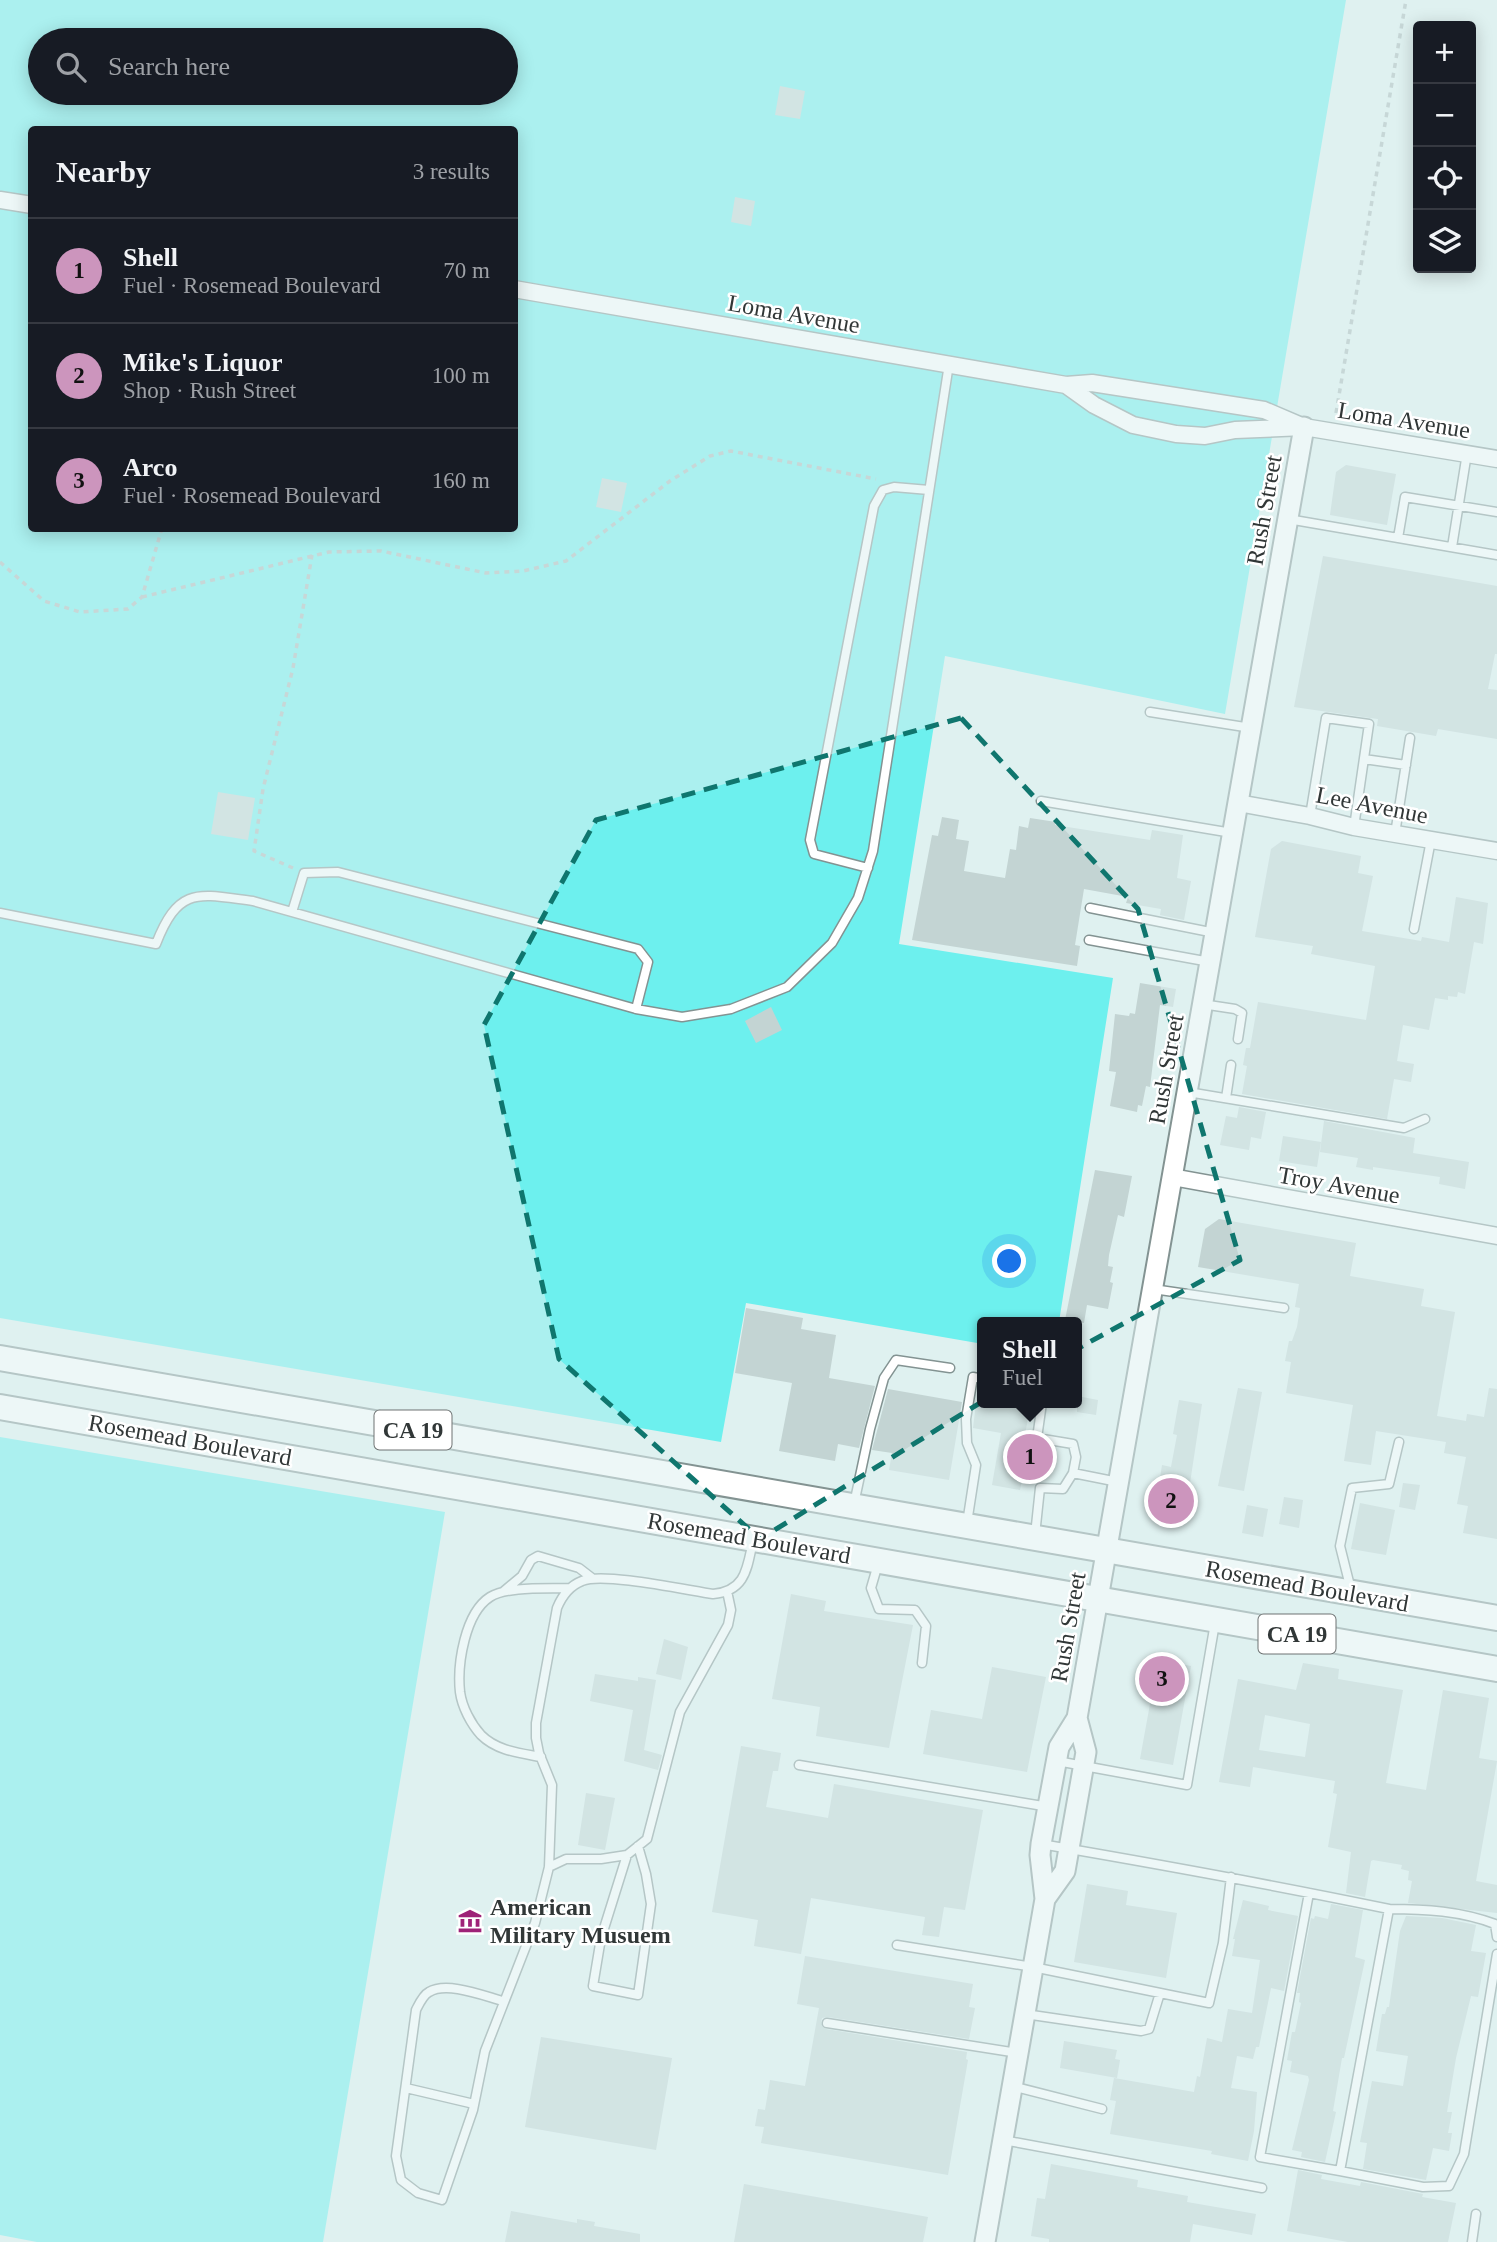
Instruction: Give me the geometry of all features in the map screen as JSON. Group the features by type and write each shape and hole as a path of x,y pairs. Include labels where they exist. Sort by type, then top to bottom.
{"main road":[{"name":"Rosemead Boulevard","path":"0,1358 1497,1618"},
{"name":"Rosemead Boulevard","path":"0,1407 1497,1669"}],"street":[{"path":"0,200 28,204"},
{"name":"Loma Avenue","path":"518,290 1066,385 1092,383 1264,410 1304,427"},
{"name":"Loma Avenue","path":"1066,385 1094,405 1133,425 1176,434 1205,436 1235,430 1304,427 1497,458"},
{"name":"Rush Street","path":"985,2242 1045,1899 1041,1844 1059,1747 1077,1718 1304,427"},
{"name":"Lee Avenue","path":"1238,803 1353,827 1497,851"},
{"name":"Troy Avenue","path":"1172,1177 1497,1237"},
{"name":"Rush Street","path":"1045,1899 1065,1871 1086,1752 1077,1718"}],"lane":[{"path":"0,913 156,944 166,919 185,900 201,895 253,901 636,1009 682,1017 731,1009 786,987 832,943 859,898 873,850 949,364"},
{"path":"1452,547 1467,453"},
{"path":"867,868 814,854 810,840 874,506 883,490 894,487 929,490"},
{"path":"1398,538 1405,497 1497,512"},
{"path":"1288,519 1497,555"},
{"path":"1150,712 1251,728"},
{"path":"1310,816 1326,718 1369,724 1353,827"},
{"path":"1395,834 1410,738"},
{"path":"1364,759 1406,765"},
{"path":"1041,802 1232,833"},
{"path":"1414,929 1431,840"},
{"path":"292,912 304,873 338,872 638,949 648,962 636,1009"},
{"path":"1090,908 1215,933"},
{"path":"1089,940 1210,962"},
{"path":"1202,1004 1235,1009 1242,1013 1238,1039"},
{"path":"1226,1098 1231,1065"},
{"path":"1187,1092 1404,1128 1425,1119"},
{"path":"1153,1289 1284,1308"},
{"path":"854,1507 884,1378 896,1360 950,1368"},
{"path":"966,1527 976,1465 967,1443 966,1419 973,1377 977,1378"},
{"path":"1034,1538 1040,1488 1063,1489 1073,1473 1076,1457 1073,1444 1037,1438 1041,1408"},
{"path":"1352,1593 1340,1546 1352,1488 1389,1484 1399,1441"},
{"path":"1073,1473 1119,1482"},
{"path":"504,1592 522,1576 531,1560 538,1556 579,1568 592,1578 713,1594 727,1591 741,1581 754,1538"},
{"path":"878,1561 871,1588 879,1609 915,1610 926,1626 922,1663"},
{"path":"541,1757 509,1751 481,1734 467,1715 460,1692 461,1659 473,1615 490,1597 504,1592 570,1588 592,1578"},
{"path":"503,2001 441,1987 427,1993 416,2010 396,2156 401,2180 418,2193 442,2200 474,2104 485,2050 535,1923 549,1867 552,1784 536,1738 536,1723 557,1608 570,1588"},
{"path":"549,1867 566,1859 601,1860 627,1855 647,1839 680,1712 728,1625 731,1610 727,1591"},
{"path":"1057,1761 1187,1785 1215,1620"},
{"path":"799,1765 1049,1807"},
{"path":"1041,1844 1231,1877 1389,1909 1425,1909 1475,1917 1495,1924 1497,1937"},
{"path":"627,1855 601,1938 593,1986 638,1996 651,1904 638,1846"},
{"path":"897,1945 1033,1967 1209,2003 1223,1944 1231,1877"},
{"path":"1309,1893 1260,2157 1423,2187 1449,2186 1464,2154 1497,1954"},
{"path":"1340,2171 1389,1909"},
{"path":"1025,2014 1140,2031 1149,2029 1160,1993"},
{"path":"827,2023 1018,2053"},
{"path":"1012,2086 1102,2109"},
{"path":"406,2088 474,2104"},
{"path":"1003,2140 1262,2188"},
{"path":"1472,2242 1476,2214"}],"path":[{"path":"1336,413 1406,0"},
{"path":"0,562 44,601 80,611 128,609 142,597 312,555 381,551 486,573 523,571 566,561 670,481 710,456 731,451 868,476 894,487"},
{"path":"142,597 161,532"},
{"path":"304,873 254,851 263,789 293,668 312,555"}],"highlighted area":[{"path":"961,718 1138,909 1240,1260 996,1393 760,1539 559,1359 484,1025 596,820"}],"shaded area":[{"path":"0,0 1346,0 1225,714 945,656 899,944 1113,978 1060,1317 977,1317 977,1343 746,1303 721,1442 0,1318"},
{"path":"0,1437 445,1512 323,2242 37,2242 0,2235"}],"building":[{"path":"780,86 805,91 800,119 775,115"},
{"path":"735,197 755,201 751,226 731,222"},
{"path":"1346,465 1396,474 1387,525 1330,515 1336,472"},
{"path":"602,478 627,483 621,512 596,507"},
{"path":"1323,556 1497,586 1497,654 1488,689 1497,690 1497,739 1438,729 1436,736 1377,726 1378,719 1294,707"},
{"path":"218,792 255,798 248,840 211,834"},
{"path":"942,817 959,820 956,839 969,841 964,871 1005,878 1010,849 1016,850 1019,826 1028,828 1030,818 1056,822 1055,825 1150,840 1152,830 1183,835 1177,878 1191,881 1184,920 1160,915 1161,909 1126,903 1128,897 1084,889 1075,945 1080,946 1077,966 912,940 932,835 938,836"},
{"path":"1282,841 1361,856 1358,873 1373,876 1362,931 1421,941 1422,937 1449,942 1456,897 1488,903 1483,944 1474,942 1465,994 1458,992 1457,997 1448,996 1448,1000 1435,998 1429,1030 1403,1025 1397,1061 1414,1064 1411,1082 1394,1079 1387,1119 1242,1094 1247,1066 1243,1065 1246,1048 1250,1048 1258,1002 1366,1020 1375,966 1311,954 1313,946 1255,937 1271,849"},
{"path":"1140,983 1176,989 1173,1007 1160,1005 1150,1087 1146,1086 1142,1106 1138,1105 1137,1112 1110,1106 1116,1072 1109,1071 1115,1014 1135,1014"},
{"path":"771,1007 782,1030 756,1043 745,1021"},
{"path":"1239,1107 1266,1112 1261,1139 1251,1137 1249,1150 1220,1145 1226,1116 1237,1118"},
{"path":"1324,1121 1415,1138 1413,1153 1469,1162 1465,1189 1439,1184 1440,1177 1356,1167 1358,1158 1320,1152"},
{"path":"1283,1136 1321,1142 1317,1167 1279,1161"},
{"path":"1095,1170 1132,1176 1124,1217 1118,1215 1109,1255 1108,1266 1113,1267 1110,1282 1113,1283 1108,1309 1087,1305 1084,1323 1082,1317 1066,1317"},
{"path":"1219,1219 1356,1243 1350,1276 1424,1289 1421,1306 1455,1312 1437,1416 1466,1421 1467,1414 1484,1417 1489,1388 1497,1389 1497,1539 1463,1533 1468,1506 1457,1504 1466,1457 1444,1453 1446,1442 1376,1431 1371,1465 1344,1461 1353,1405 1286,1393 1291,1362 1285,1361 1289,1341 1292,1341 1297,1327 1300,1308 1295,1307 1299,1284 1198,1267 1205,1229"},
{"path":"746,1308 803,1318 801,1329 836,1335 829,1378 875,1386 859,1448 838,1444 835,1461 779,1451 792,1383 735,1373"},
{"path":"1238,1388 1262,1392 1244,1491 1218,1486"},
{"path":"888,1389 962,1402 949,1480 889,1470 892,1453 872,1450"},
{"path":"1082,1397 1098,1400 1096,1415 1077,1412 1077,1408 1082,1408"},
{"path":"1179,1400 1202,1404 1185,1516 1155,1511 1162,1465 1171,1467 1177,1435 1173,1434"},
{"path":"976,1403 977,1408 1030,1408 1023,1447 1028,1448 1020,1490 992,1485 1001,1433 973,1428"},
{"path":"1403,1483 1420,1485 1415,1510 1399,1507"},
{"path":"1284,1497 1303,1500 1299,1528 1279,1524"},
{"path":"1360,1503 1395,1510 1386,1555 1351,1549"},
{"path":"1247,1505 1268,1509 1263,1537 1242,1533"},
{"path":"791,1594 826,1601 824,1611 913,1625 889,1748 816,1736 820,1707 772,1699"},
{"path":"664,1639 688,1647 681,1680 656,1674"},
{"path":"1158,1660 1191,1666 1173,1765 1140,1759"},
{"path":"1303,1663 1339,1669 1338,1679 1403,1690 1386,1783 1426,1790 1443,1690 1489,1698 1479,1758 1497,1761 1476,1881 1497,1885 1497,1913 1408,1903 1412,1881 1408,1880 1409,1871 1401,1869 1402,1865 1373,1860 1365,1897 1346,1893 1351,1852 1328,1847 1337,1794 1333,1793 1335,1781 1253,1767 1250,1787 1219,1782 1238,1679 1296,1690","holes":["1265,1715 1310,1724 1305,1757 1259,1750"]},
{"path":"992,1667 1046,1677 1027,1772 923,1754 931,1710 982,1719"},
{"path":"595,1674 638,1681 638,1677 656,1680 644,1750 662,1755 658,1770 624,1761 633,1710 590,1701"},
{"path":"741,1746 781,1753 778,1771 773,1771 766,1807 828,1818 834,1784 983,1810 965,1910 944,1907 939,1937 922,1935 925,1917 811,1898 801,1954 754,1946 758,1920 712,1912"},
{"path":"586,1793 615,1798 605,1850 578,1845"},
{"path":"1087,1884 1128,1891 1126,1905 1177,1913 1166,1978 1074,1962"},
{"path":"1243,1900 1269,1906 1268,1910 1298,1916 1284,1991 1271,1988 1259,2047 1256,2047 1253,2059 1237,2056 1231,2088 1257,2092 1248,2161 1211,2154 1212,2151 1110,2134 1116,2101 1110,2100 1114,2078 1194,2092 1197,2076 1200,2077 1207,2038 1222,2042 1228,2009 1252,2013 1260,1960 1232,1956 1233,1939"},
{"path":"1331,1904 1363,1910 1355,1957 1365,1960 1342,2058 1333,2111 1336,2112 1325,2162 1301,2157 1302,2152 1292,2150 1309,2080 1308,2076 1290,2072 1292,2061 1287,2060 1301,2003 1300,1993 1297,1993 1311,1918 1314,1919 1315,1916 1328,1919"},
{"path":"1406,1916 1442,1918 1476,1925 1471,1951 1486,1953 1478,1997 1471,1996 1456,2058 1447,2112 1452,2112 1448,2133 1452,2133 1449,2151 1433,2148 1426,2180 1363,2169 1367,2143 1360,2142 1372,2081 1403,2086 1408,2056 1376,2051 1382,2014 1385,2014 1389,2007 1400,1931"},
{"path":"805,1956 973,1984 969,2007 975,2008 969,2039 828,2017 822,2018 821,2023 826,2029 967,2052 968,2060 948,2175 761,2143 764,2127 755,2126 758,2109 765,2110 770,2080 805,2086 819,2008 797,2004"},
{"path":"541,2037 672,2058 656,2150 525,2127"},
{"path":"1064,2041 1117,2050 1115,2059 1120,2060 1117,2078 1060,2068"},
{"path":"1051,2164 1138,2180 1137,2187 1188,2196 1187,2202 1256,2214 1252,2235 1193,2224 1190,2242 1049,2242 1049,2239 1031,2236 1037,2198 1045,2199"},
{"path":"1298,2170 1322,2175 1321,2179 1360,2186 1361,2182 1456,2203 1448,2242 1348,2242 1287,2231"},
{"path":"744,2184 928,2217 923,2242 734,2242"},
{"path":"511,2211 577,2223 577,2219 595,2222 594,2226 640,2234 640,2242 505,2242"}],"place":[{"name":"Shell","path":"1030,1457"},
{"name":"Mike's Liquor","path":"1171,1501"},
{"name":"Arco","path":"1162,1679"},
{"name":"American Military Musuem","path":"470,1921"}]}
